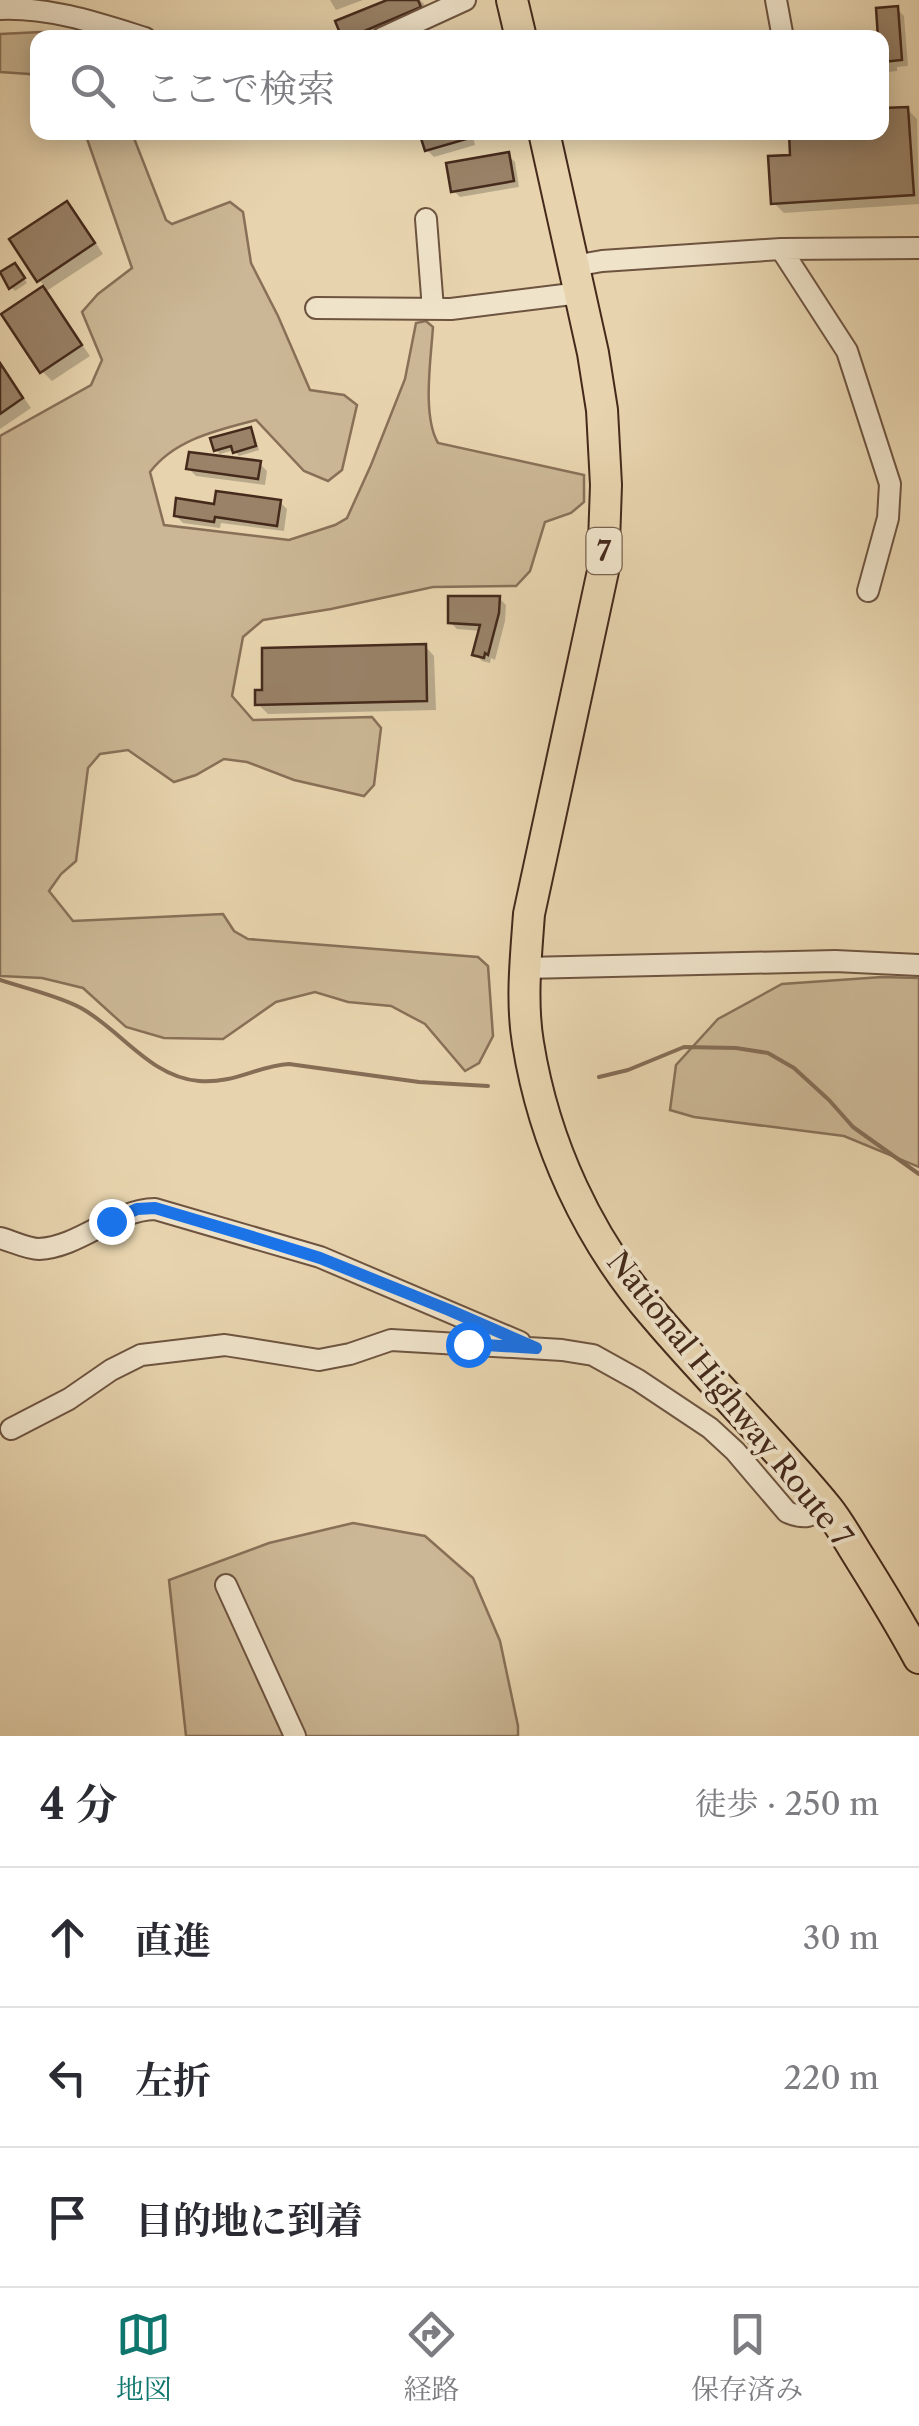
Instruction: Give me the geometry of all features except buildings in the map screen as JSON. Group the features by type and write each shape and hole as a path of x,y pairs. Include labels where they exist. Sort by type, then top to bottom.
{"highway":[{"path":"512,0 519,30"},
{"name":"National Highway Route 7","path":"546,140 602,410 606,485 603,571 529,914 525,968 527,1040 542,1107 559,1160 589,1221 616,1264 652,1314 827,1508 908,1623 919,1658"}],"street":[{"path":"399,30 464,0"},
{"path":"776,0 782,30"},
{"path":"0,9 51,12 116,30"},
{"path":"426,219 434,308"},
{"path":"316,308 451,308 577,279 602,262 781,249 919,248"},
{"path":"781,249 848,351 890,484 888,518 868,591"},
{"path":"525,968 835,961 919,966"},
{"path":"0,1238 37,1249 60,1244 137,1209 155,1208 320,1258 536,1348"},
{"path":"11,1429 141,1355 225,1345 319,1360 392,1340 536,1348 593,1355 671,1402 734,1450 788,1512 810,1516 827,1508"},
{"path":"226,1585 295,1736"}],"shaded area":[{"path":"30,33 30,74 0,72 0,34"},
{"path":"87,140 135,140 166,220 172,224 230,202 243,212 251,263 310,390 344,395 357,405 342,470 328,481 304,471 256,420 198,437 172,451 150,472 164,525 289,540 347,518 405,379 416,323 426,321 433,327 429,403 438,443 584,475 584,502 571,513 545,522 530,571 516,586 433,587 263,620 243,637 232,696 253,720 372,717 381,728 374,785 364,796 224,759 174,782 128,750 100,754 88,768 76,861 49,891 73,921 223,914 234,931 248,939 478,957 488,966 493,1036 479,1063 465,1071 425,1024 391,1006 348,1002 315,992 276,1002 223,1039 164,1038 126,1027 83,988 42,978 0,976 0,436 91,385 102,360 82,312 132,268"},
{"path":"919,978 919,1167 844,1136 694,1117 670,1110 676,1065 718,1019 782,984"},
{"path":"353,1523 425,1536 473,1578 500,1641 518,1736 186,1736 169,1580 269,1543"}],"waterway":[{"path":"0,980 81,1008 151,1062 182,1078 223,1080 289,1064 419,1082 488,1086"},
{"path":"599,1077 628,1070 684,1047 768,1053 794,1068 853,1127 919,1174"}],"route":[{"path":"111,1221 137,1209 155,1208 246,1235 320,1258 536,1348 468,1344"}]}
